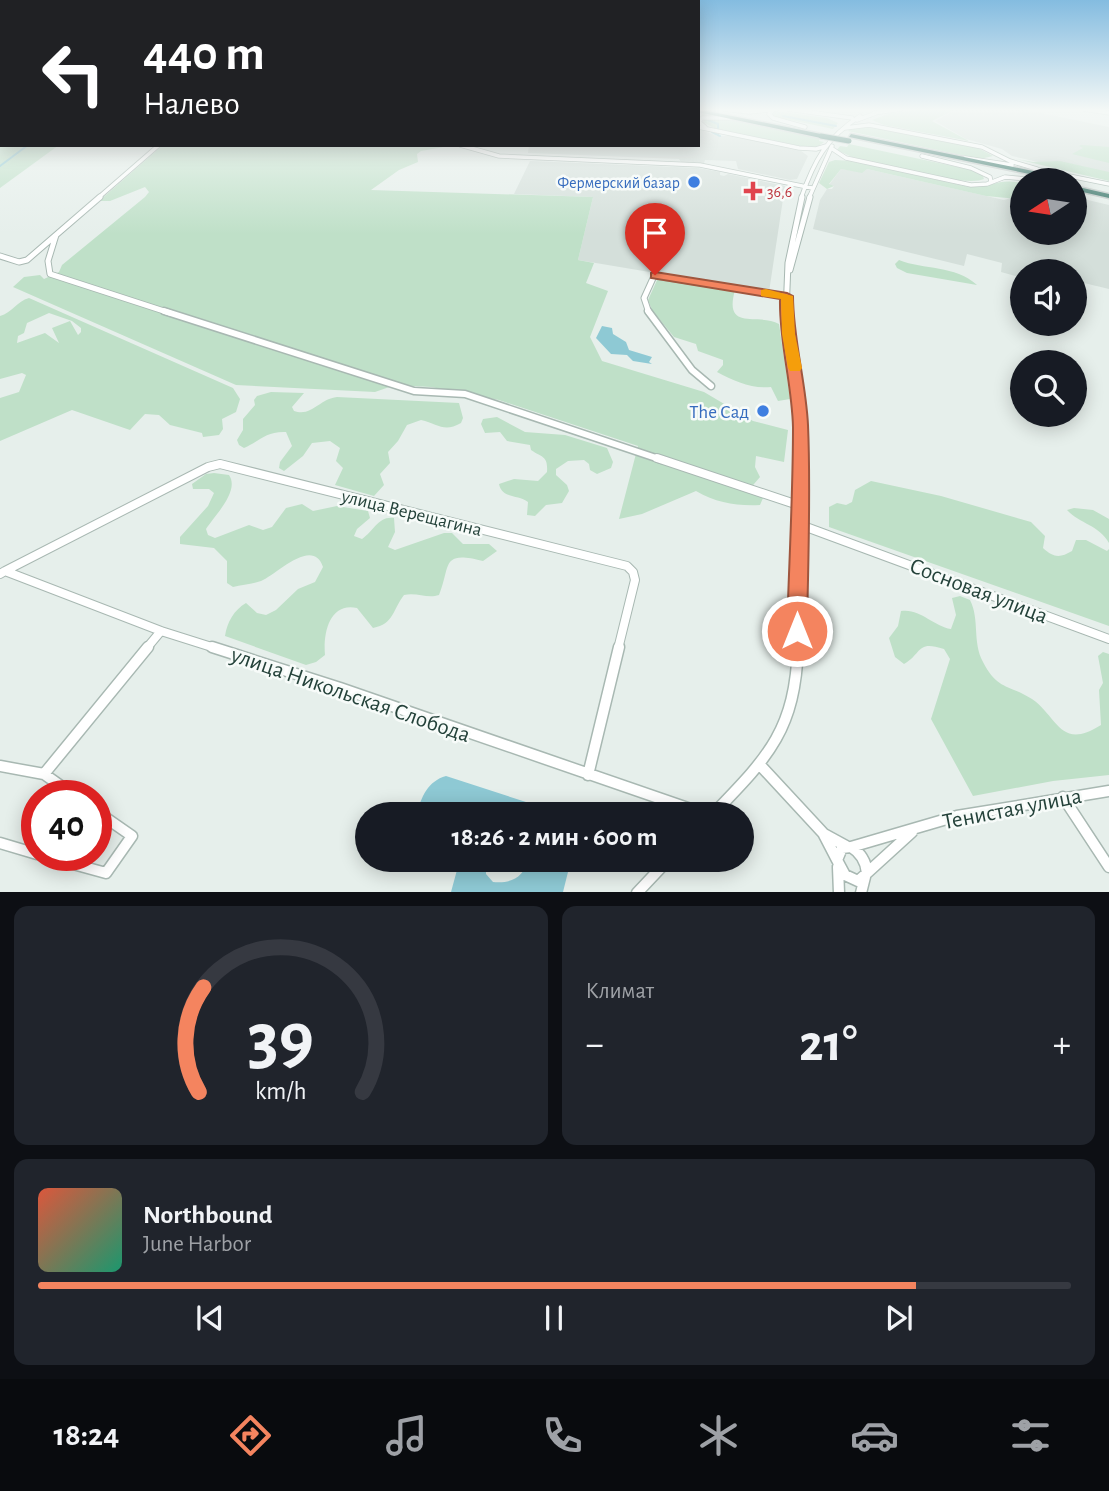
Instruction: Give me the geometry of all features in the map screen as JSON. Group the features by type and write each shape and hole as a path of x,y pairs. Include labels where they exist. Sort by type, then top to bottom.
{"highway":[{"path":"899,151 1010,175"},
{"path":"922,151 1010,168"},
{"path":"1087,184 1109,187"},
{"path":"1087,191 1109,195"}],"street":[{"path":"0,256 19,262 27,260 153,151"},
{"path":"475,151 499,156 700,165 812,188"},
{"path":"803,151 811,153 816,162"},
{"path":"725,802 760,765 777,742 789,714 794,686 799,401 788,334 788,253 801,200 816,162 826,151"},
{"path":"788,278 812,188 827,151"},
{"path":"833,151 858,161 965,184 983,185 1010,177"},
{"path":"990,151 1034,168"},
{"path":"982,160 997,157 991,151"},
{"path":"937,153 1031,168"},
{"path":"922,156 979,170 990,177 991,182"},
{"path":"822,163 835,159 858,161"},
{"path":"775,180 799,181 811,174"},
{"path":"775,180 793,188 801,200"},
{"path":"1087,182 1109,187"},
{"path":"56,235 48,261 50,274 414,391 465,394 798,505"},
{"path":"711,386 684,361 646,308 644,298 654,276 787,296"},
{"name":"улица Верещагина","path":"2,572 208,467 220,464 627,566 633,572 635,580 589,775"},
{"name":"Сосновая улица","path":"798,524 1109,639"},
{"name":"улица Никольская Слобода","path":"2,572 161,631 340,688 669,802"},
{"path":"44,774 161,631"},
{"path":"760,765 823,833 849,878 858,881 866,875 863,857 823,833"},
{"path":"0,766 44,774 52,780"},
{"name":"Тенистая улица","path":"848,846 957,816 1109,791"},
{"path":"1063,797 1109,867"},
{"path":"112,822 132,836 112,864"},
{"name":"Тенистая улица","path":"861,892 866,875 893,846 916,829"},
{"path":"0,843 21,849"},
{"path":"839,892 839,850 848,846"},
{"path":"637,892 656,872"}],"shaded area":[{"path":"528,151 799,151 808,156 797,179 790,180 738,169 736,161 705,160 704,163 681,162 679,159 528,153"},
{"path":"1004,151 1109,151 1109,178 1087,173 1087,168 1065,168 1012,156"},
{"path":"530,161 698,168 720,172 720,175 724,176 728,174 785,186 769,292 578,260 593,197 514,194"},
{"path":"841,169 862,172 867,169 1004,200 1010,198 1010,245 1087,245 1087,200 1109,205 1109,289 1087,284 1087,259 1010,259 1010,275 1001,272 1002,263 967,254 964,266 813,229 820,200 827,189 834,186 829,185"}],"green space":[{"path":"0,151 51,151 0,188"},
{"path":"157,151 423,151 417,154 418,162 399,170 371,190 593,197 578,260 594,263 586,283 608,291 590,337 602,361 704,392 753,421 788,430 784,462 756,456 755,467 760,477 748,491 763,498 760,505 727,503 696,491 642,514 619,519 638,446 499,400 431,387 395,385 375,392 236,385 13,287 24,277 40,275 44,279 59,272 62,265 149,192 145,187 110,201 99,201"},
{"path":"838,151 880,151 972,170 982,174 984,179 959,180 921,174 852,157"},
{"path":"941,151 983,151 993,156 980,159"},
{"path":"1078,151 1109,151 1109,163 1072,154"},
{"path":"1016,159 1033,162 1060,161 1109,172 1109,181 1087,176 1087,168 1054,168"},
{"path":"852,161 969,187 1010,182 1010,198 986,196 867,169 862,173 841,169 829,184 834,186 827,189 819,183 829,162"},
{"path":"899,260 959,274 977,285 907,273 897,268 895,264"},
{"path":"658,278 735,290 734,312 738,316 779,324 790,399 778,401 771,387 743,384 717,372 723,365 723,360 698,351 696,344 674,337 652,310 648,300"},
{"path":"29,298 233,388 240,399 236,412 222,419 223,429 219,435 203,437 202,433 170,425 159,415 145,414 130,430 72,410 0,441 0,398 19,392 26,375 22,373 0,379 0,316","holes":["49,313 72,321 81,328 78,335 70,321 52,328 59,343 45,333 17,343 18,336 24,333 27,323"]},
{"path":"271,392 304,393 292,407 294,411 300,412 311,410 337,397 459,403 463,418 461,423 450,427 441,427 421,420 407,425 388,452 390,463 380,474 384,485 374,496 335,485 343,468 336,461 340,448 330,441 312,443 303,456 284,471 279,468 280,462 292,446 286,432 268,435 244,448 239,445 237,440 243,430 243,419 255,405 254,400 257,396"},
{"path":"497,417 525,432 565,435 607,448 613,462 611,468 597,474 590,470 589,464 584,460 568,461 556,469 556,475 567,485 569,491 562,503 546,505 535,516 527,515 528,502 503,492 499,484 514,479 538,481 547,472 547,463 531,450 530,445 507,441 500,432 485,433 481,424 483,419"},
{"path":"206,474 229,475 232,481 229,495 206,529 208,535 215,538 249,525 263,530 272,527 286,508 302,504 313,511 337,506 368,511 370,518 357,529 354,536 362,539 384,519 394,518 395,532 388,547 395,550 444,533 452,533 463,544 489,544 497,551 483,561 453,559 449,563 439,595 404,595 389,619 380,626 373,628 357,608 340,610 334,615 327,629 325,655 306,665 225,636 232,617 246,603 257,613 266,615 276,610 298,589 315,582 323,567 318,558 303,556 261,581 233,587 227,583 227,561 214,548 180,544 180,537 208,506 214,493 209,489 193,489 192,484"},
{"path":"871,481 941,496 1031,522 1045,536 1043,548 1050,554 1060,556 1072,551 1076,540 1086,540 1107,551 1109,549 1109,626 829,527 829,507 837,503 846,505 852,502 855,490"},
{"path":"1067,510 1093,510 1109,519 1109,543 1095,528"},
{"path":"960,596 970,600 973,608 978,646 988,671 1004,686 1032,699 1068,733 1087,732 1101,725 1099,690 1103,683 1098,656 1103,652 1109,654 1109,775 1053,781 973,796 931,719 950,659 944,649 929,646 921,649 904,664 895,657 889,638 898,626 901,611 914,612 951,629 956,615 952,598"}],"water":[{"path":"602,326 612,328 613,334 626,342 629,350 652,357 649,362 652,364 633,361 627,355 611,354 596,338"},
{"path":"446,776 526,802 421,802 426,790"},
{"path":"456,872 486,872 493,882 506,882 522,872 568,872 563,892 451,892"}],"waterway":[{"path":"0,166 20,151"}],"slow traffic":[{"path":"766,293 787,296 786,317 795,368"}],"place":[{"name":"Фермерский базар","path":"694,182"},
{"name":"36,6","path":"753,191"},
{"name":"The Сад","path":"763,411"}],"route":[{"path":"655,275 787,296 786,317 796,374 800,426 797,631"}]}
